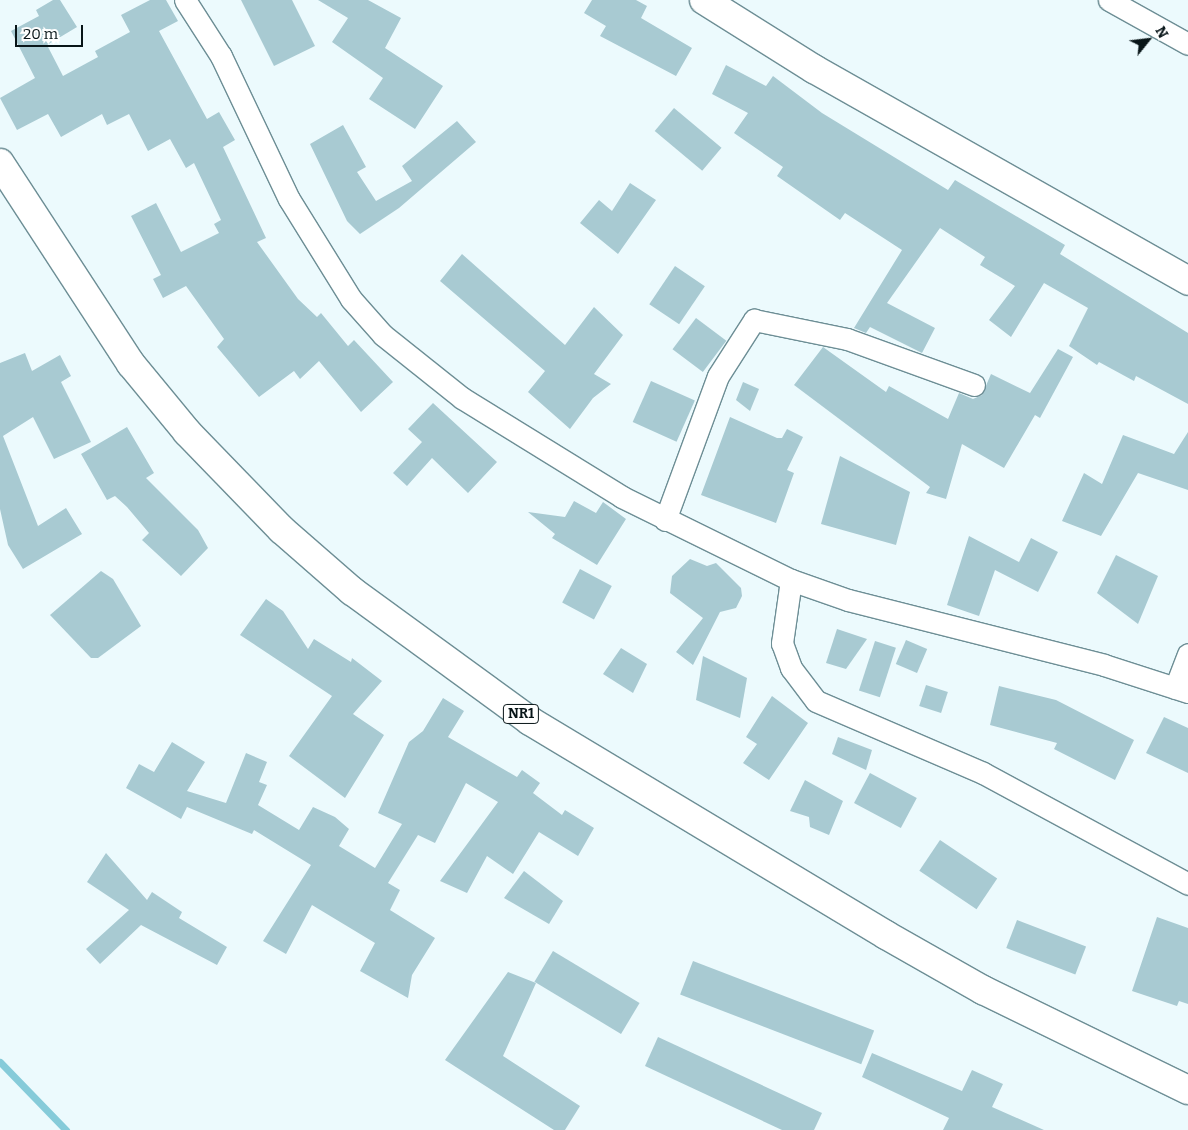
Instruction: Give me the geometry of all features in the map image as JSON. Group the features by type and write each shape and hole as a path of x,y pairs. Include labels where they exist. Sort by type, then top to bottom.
{"main road":[{"path":"704,0 814,69 1188,281"},
{"name":"NR1","path":"0,163 131,364 187,432 282,530 352,591 530,721 886,935 983,990 1188,1090"}],"street":[{"path":"186,0 220,56 323,259 377,328 462,398 665,520 790,580 848,600 1104,665 1181,690 1188,654"},
{"path":"1109,0 1188,44"},
{"path":"665,520 718,376 754,320 847,339 974,385"},
{"path":"790,580 782,643 791,668 816,701 983,773 1188,884"}],"building":[{"path":"53,0 60,0 77,27 47,45 63,76 98,57 95,51 130,32 121,15 150,0 166,0 178,21 159,31 207,119 219,112 235,140 223,147 266,238 257,242 298,299 317,317 321,313 348,346 354,340 393,382 361,412 319,361 300,379 294,371 259,397 217,347 224,339 186,286 163,298 153,279 161,275 131,216 156,203 181,252 219,233 214,224 221,220 194,163 186,168 170,139 148,151 129,114 107,125 102,114 61,137 48,114 17,130 0,98 35,78 11,31 39,16 36,10"},
{"path":"241,0 292,0 315,46 274,66"},
{"path":"318,0 368,0 401,18 385,48 443,86 415,129 369,99 383,78 332,42 348,18"},
{"path":"592,0 636,0 647,6 641,18 692,48 676,76 600,36 606,26 584,13"},
{"path":"726,65 766,86 773,76 822,113 948,190 955,180 1065,245 1060,254 1188,333 1188,404 1136,376 1134,381 1099,362 1097,365 1069,346 1088,308 1044,283 1011,337 989,320 1015,286 980,265 985,257 940,228 887,303 935,328 922,353 870,327 866,333 854,328 902,250 845,213 840,220 777,176 783,167 734,133 748,113 712,94"},
{"path":"674,108 721,148 702,171 655,131"},
{"path":"457,121 476,142 399,208 360,234 347,221 310,144 343,125 366,167 357,172 376,201 412,181 402,166"},
{"path":"630,183 656,200 618,254 580,223 599,200 612,211"},
{"path":"462,254 565,345 594,307 623,335 594,374 611,384 593,398 570,429 528,392 545,371 440,281"},
{"path":"675,266 705,286 679,324 649,304"},
{"path":"696,318 726,341 703,372 673,349"},
{"path":"823,347 886,392 889,386 948,419 959,393 973,399 982,395 991,374 1030,393 1058,349 1073,357 1040,418 1035,415 1004,468 962,444 946,499 926,493 930,487 794,385"},
{"path":"25,353 32,371 60,355 71,376 61,382 91,442 54,459 33,417 3,436 38,526 66,508 82,534 23,569 8,545 0,509 0,363"},
{"path":"651,381 695,401 677,442 633,422"},
{"path":"743,382 759,389 750,411 736,400"},
{"path":"433,403 497,462 468,493 432,458 407,486 393,473 422,442 408,429"},
{"path":"730,417 777,438 782,438 787,429 803,437 787,470 794,473 776,523 701,495"},
{"path":"127,427 154,473 146,478 198,530 208,548 181,576 142,540 149,533 127,507 115,496 107,500 81,454"},
{"path":"1188,432 1188,490 1138,473 1101,536 1062,521 1084,473 1102,484 1123,435 1174,454"},
{"path":"840,456 910,492 896,545 821,524"},
{"path":"574,501 596,513 603,502 626,519 597,565 552,538 555,534 528,512 565,517"},
{"path":"969,536 1019,562 1031,538 1058,552 1038,592 995,570 979,616 947,605"},
{"path":"1116,555 1158,576 1138,624 1097,593"},
{"path":"690,559 707,566 716,563 741,588 742,596 736,608 720,612 693,665 676,652 703,618 670,593 672,576"},
{"path":"580,569 612,586 594,619 562,603"},
{"path":"101,571 113,579 141,626 98,658 91,658 50,615"},
{"path":"266,599 283,611 308,649 314,639 351,662 352,658 382,681 353,714 384,735 345,798 289,756 332,696 240,635"},
{"path":"837,629 867,639 846,669 826,663"},
{"path":"906,640 927,649 917,673 896,664"},
{"path":"875,641 896,648 880,697 859,690"},
{"path":"621,648 647,664 633,693 603,674"},
{"path":"703,656 747,678 740,718 696,700"},
{"path":"926,685 948,692 941,713 919,706"},
{"path":"999,686 1056,700 1134,740 1115,780 1054,749 1057,743 990,725"},
{"path":"772,696 808,723 769,780 743,763 757,744 746,737"},
{"path":"443,698 464,711 448,737 517,777 522,770 540,783 533,793 562,815 565,810 594,828 578,856 539,832 513,874 487,856 467,893 440,881 498,802 466,783 435,843 418,835 388,883 400,890 390,910 435,938 412,975 408,998 360,971 375,943 312,905 286,954 263,941 311,865 254,830 252,834 187,807 181,819 126,788 139,764 154,772 172,742 205,762 187,791 226,803 246,753 267,762 259,782 267,785 258,805 299,830 313,807 335,817 349,829 339,846 375,868 402,824 378,813 409,742 423,731"},
{"path":"1164,717 1188,728 1188,773 1146,753"},
{"path":"838,737 872,750 866,770 832,754"},
{"path":"870,773 917,798 901,828 854,803"},
{"path":"805,780 843,801 829,835 810,827 809,817 790,811"},
{"path":"940,840 997,879 977,909 919,871"},
{"path":"106,853 147,900 152,892 182,912 179,918 227,947 217,965 141,925 100,964 86,949 129,910 87,882"},
{"path":"524,871 563,901 549,924 504,898"},
{"path":"1157,917 1188,928 1188,1004 1179,1001 1177,1006 1132,991"},
{"path":"1017,920 1086,947 1075,975 1006,948"},
{"path":"553,951 640,1003 621,1034 534,982"},
{"path":"693,961 874,1031 861,1064 680,995"},
{"path":"508,972 536,983 503,1056 580,1106 565,1130 554,1130 445,1060"},
{"path":"658,1037 822,1113 814,1130 782,1130 645,1066"},
{"path":"872,1053 962,1091 972,1070 1003,1084 992,1107 1044,1130 943,1130 949,1118 862,1077"}],"waterway":[{"path":"0,1062 66,1130"}]}
